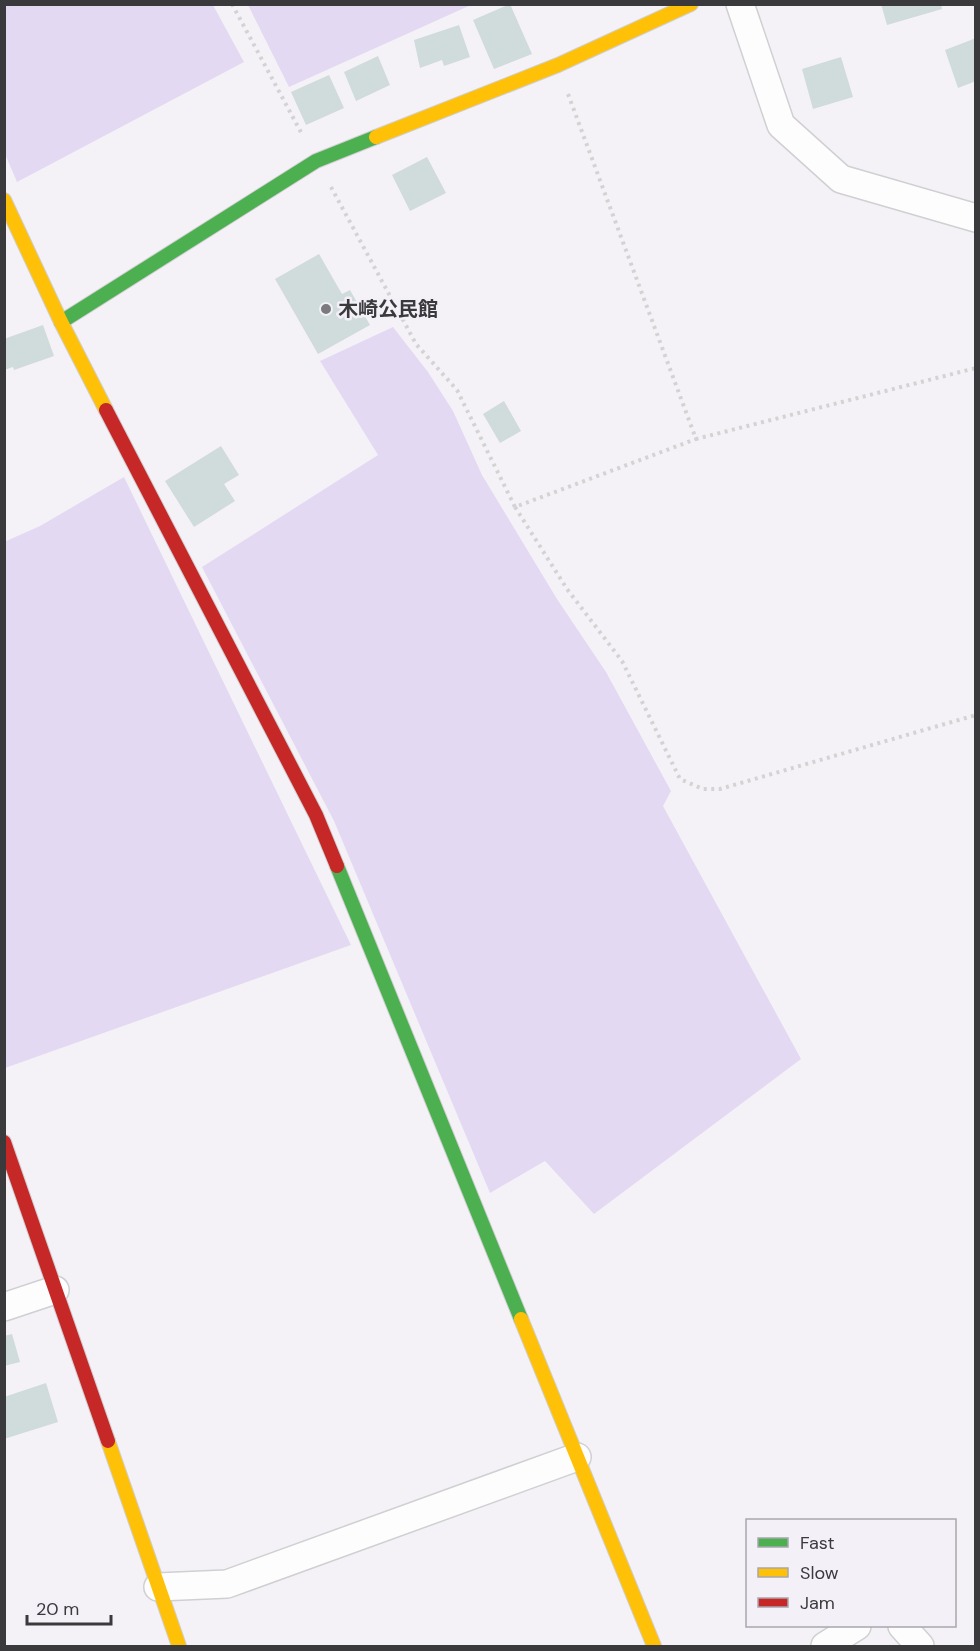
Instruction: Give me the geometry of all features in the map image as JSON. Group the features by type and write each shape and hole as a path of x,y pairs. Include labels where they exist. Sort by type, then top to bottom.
{"street":[{"path":"61,322 316,162 558,65 691,4"},
{"path":"740,4 781,126 841,179 975,218"},
{"path":"4,200 61,322 316,815 654,1647"},
{"path":"4,1142 179,1647"},
{"path":"4,1307 55,1290"},
{"path":"158,1587 226,1584 577,1457"},
{"path":"825,1647 855,1627"},
{"path":"903,1627 920,1647"}],"path":[{"path":"232,4 416,344 457,390 515,507 567,589 622,661 680,779 703,789 720,789 975,715"},
{"path":"558,65 696,439"},
{"path":"515,507 696,439 975,368"}],"shaded area":[{"path":"4,5 213,5 244,62 17,182 5,154"},
{"path":"248,5 471,5 289,87"},
{"path":"393,327 428,372 453,411 482,475 557,599 606,672 671,791 663,806 801,1059 594,1214 545,1161 490,1193 334,821 202,567 378,455 320,361"},
{"path":"124,477 351,945 5,1068 4,542 40,526"}],"building":[{"path":"510,4 532,54 494,69 473,20"},
{"path":"881,4 941,4 942,9 887,25"},
{"path":"459,25 470,57 444,66 442,60 420,68 414,40"},
{"path":"976,38 976,81 958,88 945,50"},
{"path":"378,56 390,85 356,101 344,72"},
{"path":"841,57 853,97 813,109 802,69"},
{"path":"329,75 344,108 306,125 291,92"},
{"path":"427,157 446,193 410,211 392,175"},
{"name":"木崎公民館","path":"319,254 342,294 350,290 370,325 318,354 275,279"},
{"path":"43,325 54,356 14,370 13,367 4,370 4,339"},
{"path":"504,401 521,431 500,443 483,414"},
{"path":"221,446 239,475 224,484 235,501 194,527 165,481"},
{"path":"12,1334 20,1362 4,1366 4,1336"},
{"path":"46,1383 58,1422 4,1439 4,1397"}],"traffic: fast":[{"path":"61,322 316,161 376,137"},
{"path":"337,866 521,1319"}],"traffic: slow":[{"path":"376,137 558,65 691,4"},
{"path":"4,200 61,322 106,410"},
{"path":"521,1319 654,1646"},
{"path":"108,1441 179,1646"}],"traffic: jam":[{"path":"106,410 316,815 337,866"},
{"path":"4,1142 108,1441"}],"place":[{"name":"木崎公民館","path":"326,309"}]}
